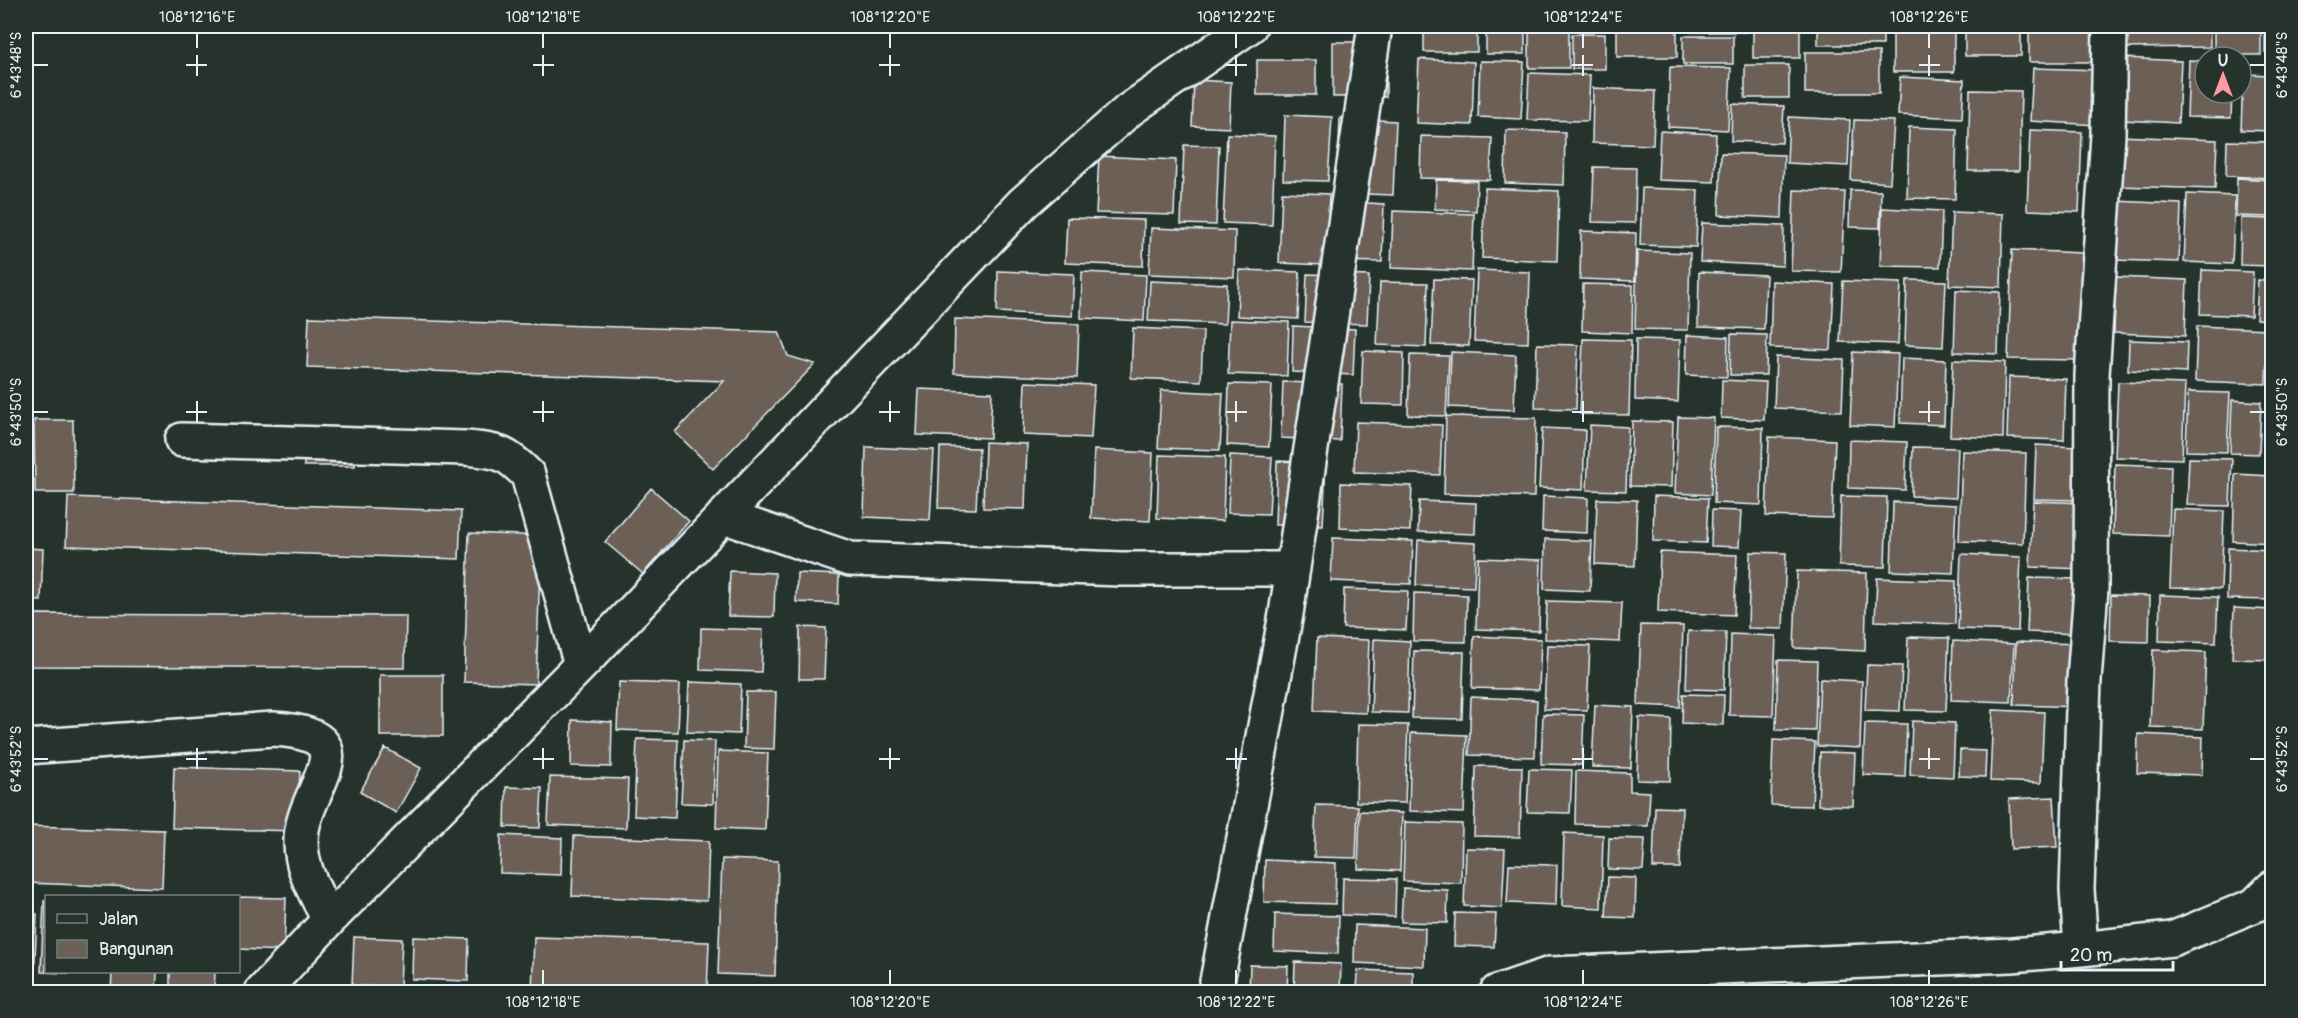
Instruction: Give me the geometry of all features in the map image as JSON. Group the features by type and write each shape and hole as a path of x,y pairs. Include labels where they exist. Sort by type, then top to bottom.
{"street":[{"path":"262,993 329,920 581,666 1023,203 1130,110 1250,26"},
{"path":"1215,993 1293,569 1375,26"},
{"path":"2080,949 2078,890 2084,680 2091,589 2092,375 2108,135 2110,26"},
{"path":"182,440 465,448 499,452 516,462 528,475 581,666"},
{"path":"723,516 850,559 1121,569 1293,569"},
{"path":"26,747 273,729 295,730 316,737 326,750 327,762 304,817 301,840 302,865 329,920"},
{"path":"1497,993 1550,974 2000,956 2172,939 2254,905 2272,888"}],"building":[{"path":"1424,26 1477,26 1477,52 1424,52"},
{"path":"1486,26 1525,26 1525,54 1486,54"},
{"path":"1529,26 1569,26 1569,68 1529,68"},
{"path":"1617,26 1677,26 1677,57 1617,57"},
{"path":"1691,26 1747,26 1747,32 1691,32"},
{"path":"1753,26 1800,26 1800,58 1753,58"},
{"path":"1818,26 1883,26 1883,45 1818,45"},
{"path":"1893,26 1954,26 1954,72 1893,72"},
{"path":"1965,26 2021,26 2021,56 1965,56"},
{"path":"2029,26 2092,26 2092,62 2029,62"},
{"path":"2124,26 2210,26 2210,45 2124,48"},
{"path":"2214,26 2261,26 2261,55 2253,55 2253,45 2214,45"},
{"path":"2265,26 2272,26 2272,52 2265,52"},
{"path":"1572,34 1605,34 1605,69 1572,69"},
{"path":"1683,36 1733,36 1733,64 1683,64"},
{"path":"1333,42 1386,42 1386,97 1333,97"},
{"path":"1805,52 1879,52 1879,93 1805,93"},
{"path":"2124,58 2181,61 2178,123 2122,120"},
{"path":"1419,59 1474,62 1472,125 1416,123"},
{"path":"1257,60 1316,60 1316,95 1257,95"},
{"path":"2189,60 2193,60 2193,105 2232,105 2231,118 2187,117"},
{"path":"1480,61 1524,62 1521,119 1478,117"},
{"path":"1745,65 1789,65 1789,98 1745,98"},
{"path":"1670,67 1731,68 1728,130 1668,127"},
{"path":"2033,68 2100,70 2097,125 2030,121"},
{"path":"1529,73 1590,75 1588,121 1527,120"},
{"path":"2253,74 2272,75 2272,131 2241,130 2242,105 2253,105"},
{"path":"1900,77 1964,80 1962,118 1898,115"},
{"path":"1194,80 1231,82 1229,128 1192,126"},
{"path":"1593,88 1655,91 1653,145 1592,143"},
{"path":"1970,90 2021,91 2019,171 1968,171"},
{"path":"1732,104 1784,106 1782,143 1731,141"},
{"path":"1285,115 1332,117 1328,181 1283,180"},
{"path":"1789,117 1850,120 1848,166 1787,163"},
{"path":"1340,118 1396,121 1393,195 1337,193"},
{"path":"1854,120 1894,121 1890,183 1851,180"},
{"path":"1909,127 1957,129 1955,199 1907,198"},
{"path":"1506,130 1565,132 1564,185 1505,183"},
{"path":"2030,130 2082,132 2079,212 2027,210"},
{"path":"1660,131 1716,134 1714,182 1658,180"},
{"path":"1227,134 1275,136 1272,225 1223,223"},
{"path":"1421,136 1492,138 1490,180 1420,178"},
{"path":"2119,136 2217,140 2215,189 2117,186"},
{"path":"2227,141 2272,142 2272,178 2226,176"},
{"path":"1184,145 1219,146 1216,225 1181,224"},
{"path":"1721,153 1784,155 1782,218 1719,215"},
{"path":"1099,156 1176,160 1174,215 1096,213"},
{"path":"1594,167 1636,168 1635,223 1592,222"},
{"path":"2237,178 2272,180 2272,217 2236,216"},
{"path":"1436,180 1477,181 1476,211 1435,209"},
{"path":"1485,188 1559,191 1557,261 1482,258"},
{"path":"1642,188 1698,190 1696,247 1640,245"},
{"path":"1794,190 1845,192 1841,272 1791,271"},
{"path":"1850,190 1881,191 1880,228 1849,227"},
{"path":"1282,192 1329,194 1326,265 1279,263"},
{"path":"2187,194 2235,196 2232,264 2184,262"},
{"path":"1335,201 1384,204 1382,262 1333,261"},
{"path":"2114,201 2181,204 2179,262 2112,260"},
{"path":"1882,208 1942,211 1940,267 1880,266"},
{"path":"1393,211 1474,214 1472,271 1391,268"},
{"path":"1952,212 2003,214 2001,287 1949,285"},
{"path":"1067,218 1144,220 1143,266 1065,263"},
{"path":"2241,218 2272,219 2272,266 2240,265"},
{"path":"1702,223 1784,226 1783,266 1700,262"},
{"path":"1151,228 1235,231 1234,277 1149,274"},
{"path":"1581,231 1636,233 1635,281 1580,279"},
{"path":"2012,250 2082,253 2079,360 2008,359"},
{"path":"1637,251 1690,253 1688,330 1635,329"},
{"path":"1239,270 1300,272 1298,319 1237,316"},
{"path":"1477,270 1530,272 1528,343 1474,341"},
{"path":"2202,270 2253,272 2251,316 2200,314"},
{"path":"998,271 1074,274 1072,316 997,312"},
{"path":"1082,272 1146,275 1144,321 1081,318"},
{"path":"1699,272 1766,275 1764,329 1698,327"},
{"path":"1307,274 1369,276 1367,324 1305,322"},
{"path":"2116,277 2187,280 2185,336 2114,333"},
{"path":"1434,279 1472,280 1469,346 1431,345"},
{"path":"1907,280 1946,281 1943,347 1905,345"},
{"path":"2258,280 2272,281 2272,320 2256,319"},
{"path":"1150,281 1227,284 1225,324 1148,321"},
{"path":"1772,281 1834,284 1831,350 1770,348"},
{"path":"1843,281 1901,283 1898,344 1840,342"},
{"path":"1380,282 1428,283 1426,347 1377,345"},
{"path":"1583,284 1633,285 1632,333 1582,331"},
{"path":"1956,290 2000,292 1998,354 1954,352"},
{"path":"309,317 779,332 788,356 815,364 713,469 675,432 724,381 307,367"},
{"path":"955,319 1079,324 1077,378 954,373"},
{"path":"1230,320 1289,322 1287,376 1228,374"},
{"path":"1293,326 1355,329 1353,375 1292,372"},
{"path":"2197,326 2268,329 2266,384 2195,381"},
{"path":"1133,328 1203,331 1201,381 1131,378"},
{"path":"1731,334 1767,335 1766,375 1730,375"},
{"path":"1687,335 1728,337 1727,377 1686,375"},
{"path":"1583,339 1631,340 1629,415 1580,414"},
{"path":"1636,339 1680,340 1678,402 1635,400"},
{"path":"2129,340 2187,342 2186,373 2128,370"},
{"path":"1537,344 1578,345 1576,409 1535,408"},
{"path":"1363,351 1404,353 1403,405 1361,404"},
{"path":"1451,352 1516,355 1514,410 1449,407"},
{"path":"1853,352 1898,354 1895,427 1850,425"},
{"path":"1410,355 1449,356 1446,416 1408,415"},
{"path":"1776,357 1844,360 1842,411 1774,408"},
{"path":"1902,358 1946,360 1944,425 1900,423"},
{"path":"1953,360 2005,362 2003,438 1950,436"},
{"path":"2009,377 2066,379 2064,440 2007,438"},
{"path":"1722,380 1766,382 1764,420 1721,418"},
{"path":"1025,382 1094,385 1091,438 1023,435"},
{"path":"1283,382 1342,384 1340,441 1281,438"},
{"path":"2118,382 2185,384 2182,459 2115,457"},
{"path":"1229,384 1272,385 1269,447 1227,445"},
{"path":"919,389 992,392 990,438 917,435"},
{"path":"1161,390 1223,393 1220,450 1158,448"},
{"path":"2188,392 2230,393 2227,452 2186,451"},
{"path":"2232,400 2261,402 2259,454 2230,453"},
{"path":"2269,401 2272,401 2272,465 2266,465"},
{"path":"1446,416 1536,418 1534,497 1444,494"},
{"path":"1678,417 1714,418 1711,495 1675,493"},
{"path":"34,420 73,420 74,493 35,493"},
{"path":"1632,421 1673,422 1671,487 1630,486"},
{"path":"1356,422 1442,425 1440,475 1354,472"},
{"path":"1590,425 1628,427 1626,491 1587,490"},
{"path":"1716,427 1763,428 1761,505 1714,503"},
{"path":"1542,428 1585,430 1583,490 1539,488"},
{"path":"303,437 355,437 355,466 304,466"},
{"path":"1769,437 1835,440 1832,518 1766,516"},
{"path":"1849,440 1907,442 1905,490 1848,488"},
{"path":"985,442 1027,444 1025,509 983,508"},
{"path":"2036,445 2076,447 2074,500 2034,499"},
{"path":"866,447 934,450 930,520 864,517"},
{"path":"940,447 979,448 976,509 938,508"},
{"path":"1913,447 1958,448 1956,498 1911,496"},
{"path":"1094,450 1153,453 1150,521 1091,518"},
{"path":"1962,451 2026,453 2023,543 1959,541"},
{"path":"1159,455 1225,457 1223,521 1157,518"},
{"path":"1230,455 1272,457 1269,514 1228,513"},
{"path":"2189,458 2232,459 2230,506 2187,505"},
{"path":"1277,461 1326,463 1323,526 1275,525"},
{"path":"2115,464 2171,466 2169,536 2113,534"},
{"path":"2235,474 2272,476 2272,543 2233,541"},
{"path":"1341,483 1412,486 1410,531 1340,528"},
{"path":"651,488 689,521 643,574 605,542"},
{"path":"1543,496 1588,498 1587,533 1542,531"},
{"path":"1654,496 1708,498 1706,543 1653,541"},
{"path":"1841,496 1887,497 1885,567 1839,566"},
{"path":"68,497 461,511 459,559 66,546"},
{"path":"1597,499 1637,500 1635,566 1595,564"},
{"path":"1419,501 1476,503 1475,534 1418,532"},
{"path":"2033,501 2086,503 2084,569 2030,567"},
{"path":"1893,502 1956,505 1953,573 1891,571"},
{"path":"2173,509 2224,511 2221,589 2170,588"},
{"path":"1712,510 1741,511 1739,547 1711,546"},
{"path":"469,533 541,536 536,684 464,682"},
{"path":"1333,538 1413,541 1411,584 1331,581"},
{"path":"1545,539 1592,541 1590,591 1544,589"},
{"path":"1418,540 1476,543 1474,587 1416,585"},
{"path":"26,548 43,549 41,601 26,600"},
{"path":"2228,548 2272,550 2272,600 2227,599"},
{"path":"1660,552 1737,555 1734,615 1658,612"},
{"path":"1750,552 1786,553 1783,629 1748,628"},
{"path":"1961,554 2021,557 2018,631 1958,629"},
{"path":"1478,558 1541,560 1539,631 1476,629"},
{"path":"730,571 775,573 774,617 728,616"},
{"path":"1797,571 1867,573 1865,651 1794,648"},
{"path":"797,573 839,575 838,604 796,602"},
{"path":"1877,578 1956,581 1955,624 1875,621"},
{"path":"2029,578 2082,579 2080,634 2027,632"},
{"path":"1344,589 1408,591 1406,630 1343,628"},
{"path":"1414,593 1467,595 1466,642 1413,641"},
{"path":"2111,595 2150,596 2149,642 2110,641"},
{"path":"2160,595 2218,597 2216,643 2159,641"},
{"path":"1547,601 1622,603 1620,642 1545,639"},
{"path":"2234,608 2272,610 2272,660 2232,659"},
{"path":"26,614 406,616 405,668 26,666"},
{"path":"1641,625 1683,626 1680,707 1638,705"},
{"path":"800,627 826,628 824,679 799,679"},
{"path":"701,628 763,630 761,672 700,670"},
{"path":"1688,631 1726,632 1724,690 1686,689"},
{"path":"1731,634 1776,636 1773,716 1729,715"},
{"path":"1474,636 1541,639 1539,690 1472,688"},
{"path":"1908,637 1949,638 1946,711 1905,710"},
{"path":"1317,638 1369,640 1366,713 1314,711"},
{"path":"1374,639 1410,641 1408,713 1371,712"},
{"path":"1953,641 2014,644 2011,702 1951,700"},
{"path":"2016,642 2080,644 2078,707 2014,705"},
{"path":"1547,645 1590,646 1587,710 1544,709"},
{"path":"2153,650 2206,652 2203,729 2150,727"},
{"path":"1414,651 1464,652 1462,719 1412,718"},
{"path":"1778,660 1817,661 1815,731 1776,730"},
{"path":"1867,665 1902,666 1900,711 1865,710"},
{"path":"380,675 443,675 443,736 380,736"},
{"path":"1820,679 1862,681 1860,748 1817,746"},
{"path":"619,682 680,684 678,732 617,730"},
{"path":"689,682 741,684 739,734 687,732"},
{"path":"746,692 776,692 774,749 744,748"},
{"path":"1683,694 1724,695 1723,725 1682,723"},
{"path":"1471,697 1537,700 1535,757 1469,755"},
{"path":"1595,705 1633,707 1631,768 1592,767"},
{"path":"1993,710 2044,712 2041,783 1990,781"},
{"path":"1543,714 1584,715 1582,765 1541,764"},
{"path":"1639,717 1671,719 1670,781 1637,780"},
{"path":"572,720 612,722 611,767 571,766"},
{"path":"1912,721 1955,723 1953,777 1910,775"},
{"path":"1865,723 1907,724 1905,777 1863,775"},
{"path":"1358,724 1408,725 1405,803 1356,802"},
{"path":"1411,733 1467,735 1464,813 1409,811"},
{"path":"2138,734 2203,737 2202,775 2137,773"},
{"path":"637,739 678,740 675,818 634,816"},
{"path":"684,740 715,741 713,804 681,803"},
{"path":"1773,740 1815,742 1812,806 1771,805"},
{"path":"385,748 421,768 396,813 360,792"},
{"path":"1960,750 1986,751 1985,777 1959,776"},
{"path":"718,751 768,753 765,830 716,828"},
{"path":"1820,752 1855,753 1853,806 1818,805"},
{"path":"1476,766 1522,767 1520,837 1474,836"},
{"path":"174,767 300,771 297,831 172,828"},
{"path":"1529,769 1572,770 1570,813 1527,812"},
{"path":"1576,771 1630,773 1630,791 1650,792 1648,826 1575,824"},
{"path":"550,777 628,779 626,828 548,825"},
{"path":"506,787 542,788 540,828 505,827"},
{"path":"2054,797 2057,847 2011,849 2009,799"},
{"path":"1316,805 1358,806 1356,858 1314,857"},
{"path":"1655,807 1682,808 1680,868 1653,868"},
{"path":"1360,811 1402,813 1400,871 1358,869"},
{"path":"1405,822 1462,824 1461,883 1403,881"},
{"path":"26,826 164,830 162,888 26,883"},
{"path":"1564,833 1603,835 1601,908 1562,906"},
{"path":"501,835 562,838 561,875 500,873"},
{"path":"574,836 709,841 707,901 572,896"},
{"path":"1609,838 1645,839 1643,870 1608,869"},
{"path":"1466,848 1505,849 1502,908 1464,906"},
{"path":"722,859 778,861 775,976 718,974"},
{"path":"1265,860 1336,863 1335,904 1264,902"},
{"path":"1509,864 1557,865 1556,905 1507,903"},
{"path":"1608,877 1636,878 1635,918 1606,917"},
{"path":"1343,878 1396,879 1395,917 1342,915"},
{"path":"1403,888 1448,890 1447,923 1401,922"},
{"path":"240,897 286,898 284,951 240,949"},
{"path":"44,901 45,901 45,972 41,972"},
{"path":"1455,913 1496,914 1494,947 1454,946"},
{"path":"26,914 37,914 34,981 26,980"},
{"path":"1275,914 1339,916 1338,954 1274,951"},
{"path":"1355,925 1425,928 1424,966 1354,963"},
{"path":"354,937 402,939 400,987 352,986"},
{"path":"413,937 469,939 468,981 412,979"},
{"path":"534,937 709,942 707,992 532,992"},
{"path":"1295,962 1341,964 1340,992 1294,992"},
{"path":"1250,965 1288,966 1287,992 1249,992"},
{"path":"1358,970 1413,972 1413,992 1357,992"},
{"path":"112,973 157,973 156,992 111,992"},
{"path":"170,973 215,973 214,992 170,992"}]}
